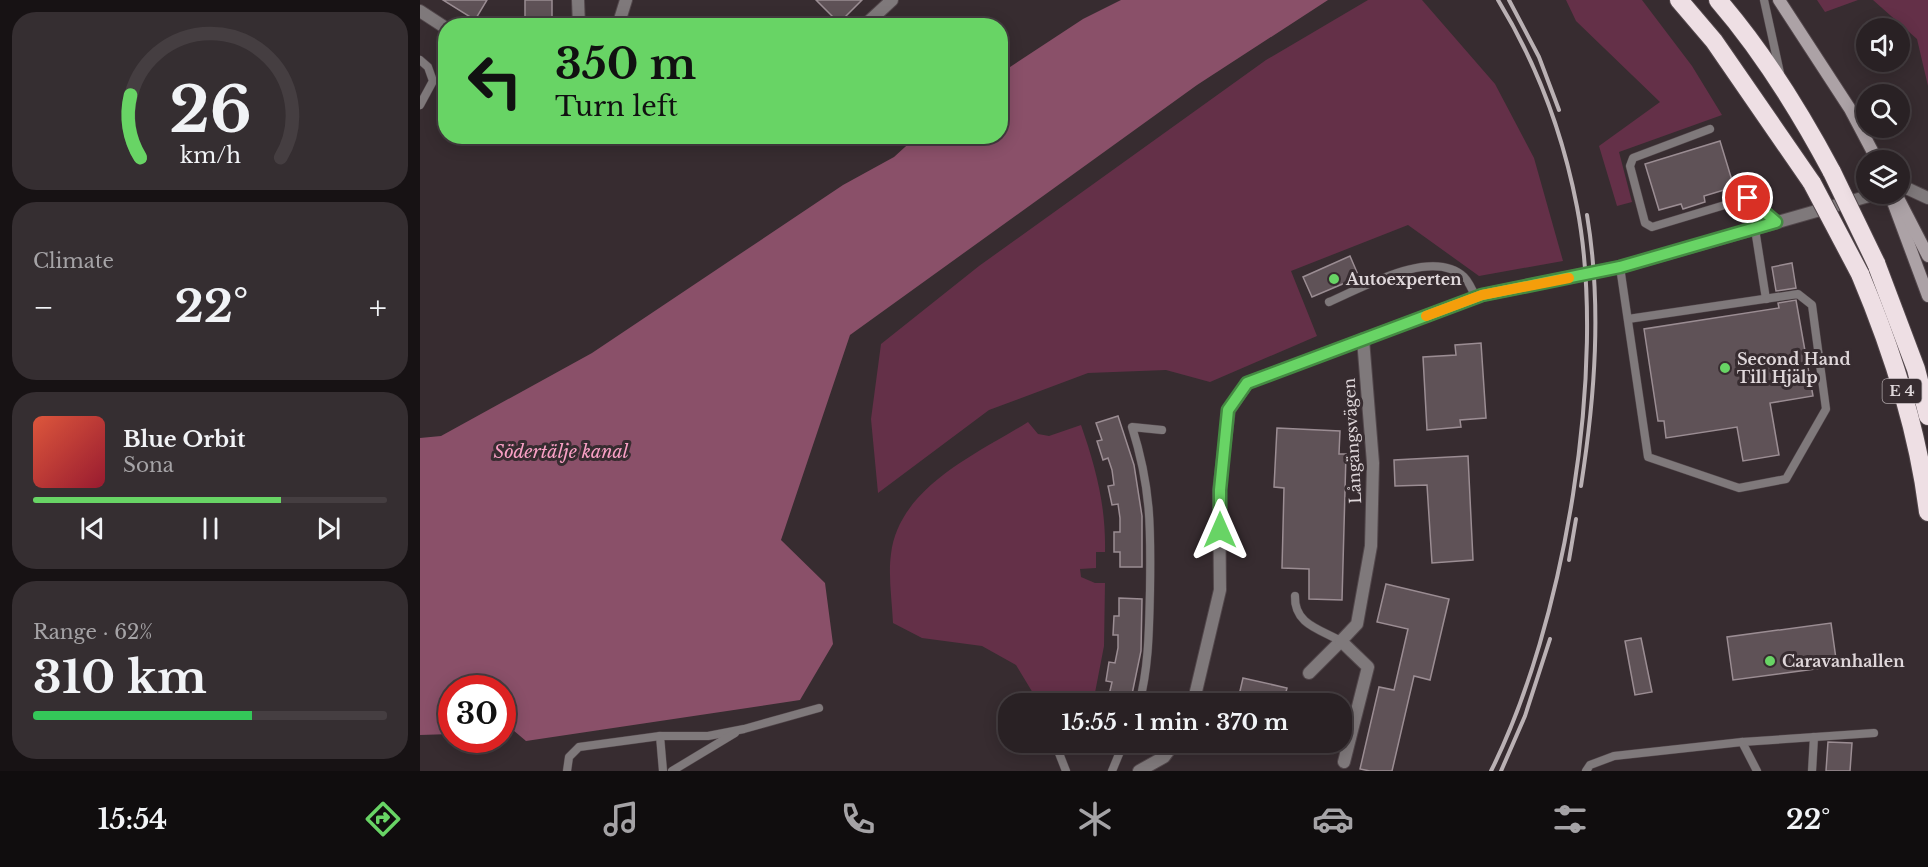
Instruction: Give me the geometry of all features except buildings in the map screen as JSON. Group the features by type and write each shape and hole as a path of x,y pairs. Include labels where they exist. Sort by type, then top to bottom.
{"highway":[{"name":"E 4","path":"1679,0 1714,41 1812,183 1860,274 1898,375 1924,477 1928,512"},
{"name":"E 4","path":"1718,0 1807,124 1832,172 1876,263 1916,369 1928,416"}],"main road":[{"path":"1779,0 1831,79 1871,150"},
{"path":"1894,204 1928,296"},
{"path":"1901,204 1928,256"}],"street":[{"path":"578,0 579,18"},
{"path":"620,18 626,0"},
{"path":"873,18 892,0"},
{"path":"420,11 438,23"},
{"path":"1910,191 1928,198"},
{"path":"1196,693 1220,590 1220,490 1228,410 1247,383 1476,298 1620,267 1856,200"},
{"name":"Långängsvägen","path":"1309,673 1357,624 1371,546 1373,463 1363,339"},
{"path":"1341,641 1368,667 1344,762"},
{"path":"1139,771 1167,753"}],"lane":[{"path":"1764,0 1784,90"},
{"path":"420,60 428,67 433,81 420,105"},
{"path":"1710,129 1633,158 1630,166 1645,223 1652,227 1748,198 1776,222"},
{"path":"1755,229 1766,299"},
{"path":"1329,302 1417,266 1444,268 1464,277 1476,298"},
{"path":"1620,267 1648,457 1739,488 1786,479 1826,409 1812,305 1798,294 1628,319"},
{"path":"1141,693 1149,650 1151,514 1142,460 1132,427 1162,430"},
{"path":"1295,596 1295,610 1302,619 1341,641"},
{"path":"567,771 569,757 579,747 660,736 708,736 740,730 819,708"},
{"path":"672,771 740,730"},
{"path":"1586,771 1590,765 1614,756 1742,741 1874,733"},
{"path":"660,736 663,771"},
{"path":"1812,771 1814,737"},
{"path":"1742,741 1757,771"},
{"path":"1060,753 1065,771"},
{"path":"1112,771 1119,753"}],"shaded area":[{"path":"1368,0 1422,0 1495,84 1534,158 1563,261 1479,276 1408,225 1291,271 1317,336 1210,382 1166,370 1088,373 989,410 878,493 871,419 881,344 979,266 1266,60"},
{"path":"1566,0 1642,0 1692,66 1722,115 1619,152 1632,202 1617,206 1599,146 1660,102 1576,21"},
{"path":"1817,0 1858,0 1825,12"},
{"path":"1873,0 1928,0 1928,86 1917,39 1910,33 1910,18 1893,18"},
{"path":"1028,422 1038,434 1049,436 1081,425 1102,503 1105,535 1105,552 1096,552 1096,568 1080,569 1081,577 1095,583 1105,583 1104,646 1095,693 1033,693 1016,665 982,646 922,638 893,623 890,562 897,530 924,491 964,460"}],"water":[{"name":"Södertälje kanal","path":"1121,0 1328,0 1197,85 850,335 781,540 825,583 833,644 800,700 526,741 516,733 516,675 438,675 438,734 420,735 420,438 441,436 592,353 843,185 894,157 908,144 1008,144 1008,68 1083,19"}],"railway":[{"path":"1491,771 1517,712 1540,644 1558,571 1573,495 1583,418 1587,342 1585,271 1577,207 1564,153 1536,74 1498,0"},
{"path":"1509,0 1539,57 1559,110"},
{"path":"1581,486 1590,418 1595,350 1592,249 1587,215"},
{"path":"1569,560 1576,519"},
{"path":"1501,771 1525,716 1550,639"}],"slow traffic":[{"path":"1426,316 1482,295 1569,278"}],"place":[{"name":"Autoexperten","path":"1334,279"},
{"name":"Second Hand Till Hjälp","path":"1725,368"},
{"name":"Caravanhallen","path":"1770,661"}],"route":[{"path":"1220,530 1220,490 1228,410 1247,383 1482,295 1620,267 1776,222 1748,198"}]}
